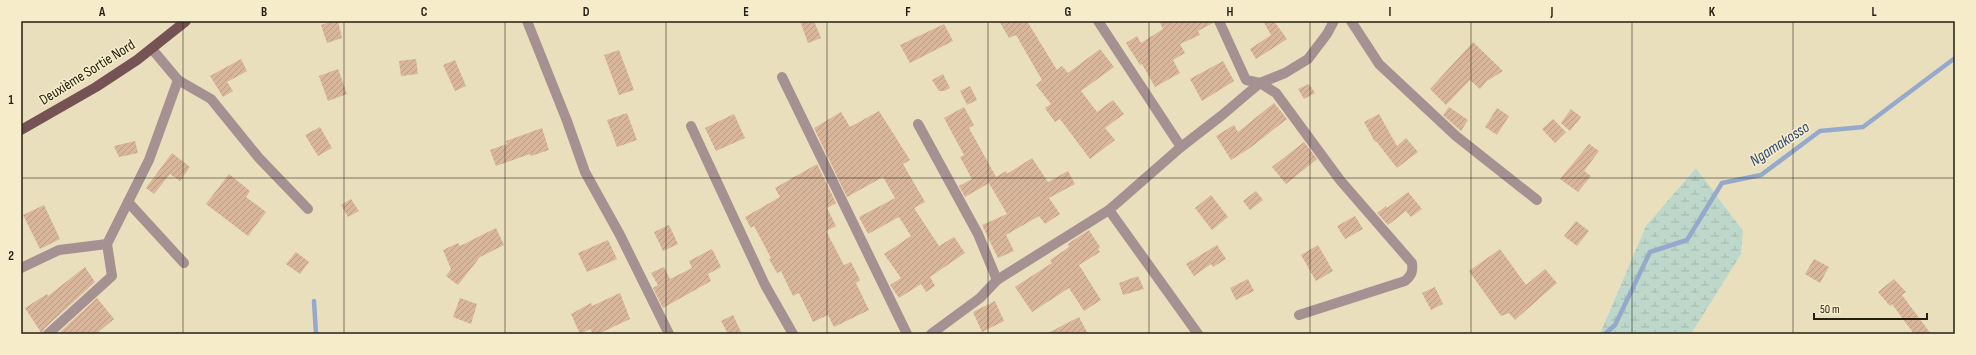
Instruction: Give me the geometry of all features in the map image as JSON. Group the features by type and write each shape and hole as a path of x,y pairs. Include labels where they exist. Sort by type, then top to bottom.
{"main road":[{"name":"Deuxième Sortie Nord","path":"21,130 96,87 152,49 186,21"}],"street":[{"path":"527,21 585,172 620,235 669,334"},
{"path":"1098,21 1181,147"},
{"path":"1219,21 1246,80 1260,83 1276,93 1340,180 1412,263 1413,270 1410,277 1405,281 1298,315"},
{"path":"931,334 980,298 997,280 1109,210 1181,147 1260,83 1285,73 1308,59 1334,21"},
{"path":"1351,21 1379,64 1456,136 1537,200"},
{"path":"152,49 178,80 211,99 259,158 308,209"},
{"path":"782,77 907,334"},
{"path":"48,334 112,276 107,244 149,160 178,80"},
{"path":"918,124 978,234 997,280"},
{"path":"690,126 765,285 793,334"},
{"path":"128,202 184,263"},
{"path":"1109,210 1198,334"},
{"path":"21,268 59,250 107,244"}],"green space":[{"path":"1696,168 1743,231 1741,254 1691,334 1600,334 1646,226"}],"building":[{"path":"338,21 342,38 327,43 321,25"},
{"path":"800,21 814,21 821,38 808,43"},
{"path":"999,21 1027,21 1057,70 1062,66 1068,73 1100,49 1114,67 1081,91 1097,112 1113,100 1124,114 1105,128 1115,140 1090,159 1060,119 1055,122 1045,108 1051,104 1036,85 1042,80 1016,35 1009,38"},
{"path":"1159,21 1213,21 1213,23 1198,31 1200,35 1180,44 1185,53 1173,60 1180,73 1155,87 1142,64 1140,65 1126,43 1137,36 1141,43 1163,29"},
{"path":"1263,21 1274,21 1287,39 1256,59 1250,49 1271,35"},
{"path":"944,24 953,41 910,63 900,45"},
{"path":"1473,42 1503,71 1487,81 1480,89 1470,80 1446,105 1430,89"},
{"path":"619,50 634,90 619,95 604,55"},
{"path":"241,59 247,71 227,82 233,91 223,97 210,76"},
{"path":"416,59 418,74 401,76 399,61"},
{"path":"455,60 466,86 455,91 443,65"},
{"path":"1223,61 1234,81 1202,101 1190,79"},
{"path":"338,69 347,94 328,101 319,76"},
{"path":"943,74 950,88 944,91 939,91 932,80"},
{"path":"1309,84 1315,93 1304,99 1298,89"},
{"path":"970,86 977,100 967,105 960,91"},
{"path":"1274,103 1287,119 1250,148 1231,160 1216,136 1234,125 1238,132"},
{"path":"964,107 974,125 969,128 996,177 1006,171 1007,174 1032,158 1048,182 1068,171 1075,184 1049,198 1060,214 1045,224 1039,216 1006,235 1014,251 998,258 982,225 1007,214 989,183 965,197 959,186 972,179 960,157 964,155 944,118"},
{"path":"1449,107 1468,120 1461,131 1443,115"},
{"path":"1497,108 1509,116 1497,135 1485,127"},
{"path":"1571,109 1581,117 1570,131 1561,123"},
{"path":"879,111 910,160 903,164 925,202 914,208 939,246 954,237 965,253 930,277 935,286 926,292 921,284 899,298 890,285 901,278 884,254 911,236 899,217 868,234 859,217 895,198 883,177 847,197 814,128 841,112 850,127"},
{"path":"627,113 637,140 617,147 607,120"},
{"path":"734,114 745,138 716,151 705,128"},
{"path":"1379,114 1397,146 1406,138 1418,152 1397,168 1376,141 1375,142 1364,122"},
{"path":"1553,119 1566,132 1555,143 1542,129"},
{"path":"320,127 332,148 318,156 305,135"},
{"path":"542,128 549,150 531,156 530,154 496,166 490,150 507,144 506,141"},
{"path":"135,141 138,153 119,157 114,146"},
{"path":"1304,142 1317,159 1286,184 1272,167"},
{"path":"1589,144 1599,151 1584,171 1591,176 1578,192 1560,179"},
{"path":"172,153 190,167 180,181 170,174 154,194 146,188"},
{"path":"817,164 836,203 827,208 836,226 826,231 844,265 851,262 860,280 856,283 869,310 834,327 828,315 813,322 799,293 793,296 781,271 777,273 769,259 771,258 754,226 751,228 745,217 780,197 775,188"},
{"path":"229,174 250,191 246,197 266,212 248,236 206,204"},
{"path":"1256,191 1263,200 1250,210 1243,201"},
{"path":"1408,192 1422,209 1411,217 1406,211 1388,225 1377,213 1386,206 1387,208"},
{"path":"1211,195 1228,217 1212,230 1195,208"},
{"path":"351,199 359,211 348,217 341,205"},
{"path":"44,205 60,239 40,249 23,215"},
{"path":"1355,216 1363,229 1345,239 1337,226"},
{"path":"1576,221 1589,231 1577,246 1564,236"},
{"path":"669,225 678,244 663,251 654,232"},
{"path":"496,228 504,245 480,257 458,285 446,276 451,269 443,250 458,243 460,246"},
{"path":"1089,230 1100,247 1098,249 1100,252 1079,265 1101,300 1084,311 1069,288 1032,312 1015,287 1052,263 1050,260 1069,247 1068,244"},
{"path":"608,240 617,259 587,272 578,253"},
{"path":"1217,245 1226,259 1213,267 1211,264 1194,276 1186,264"},
{"path":"1318,245 1333,271 1316,281 1301,255"},
{"path":"712,249 721,267 708,274 711,281 663,308 653,288 658,285 651,273 664,267 670,279 692,268 689,261"},
{"path":"1500,249 1526,285 1545,269 1557,283 1515,320 1509,313 1501,316 1469,271"},
{"path":"296,252 309,262 300,274 286,264"},
{"path":"1814,259 1829,267 1820,283 1805,274"},
{"path":"85,267 95,282 44,329 42,334 25,308 47,294 48,296"},
{"path":"1138,276 1144,289 1123,295 1119,283"},
{"path":"1248,279 1254,291 1236,300 1230,288"},
{"path":"1894,279 1906,292 1902,295 1931,334 1914,334 1892,304 1890,306 1878,292"},
{"path":"1435,287 1443,304 1431,310 1422,293"},
{"path":"620,293 630,319 598,334 593,334 590,329 580,334 571,314 591,303 592,306"},
{"path":"97,298 114,319 96,334 58,334"},
{"path":"460,298 477,304 471,324 453,317"},
{"path":"995,301 1004,321 982,332 973,312"},
{"path":"733,315 742,334 728,334 721,321"},
{"path":"1079,317 1088,334 1046,334"}],"waterway":[{"name":"Ngamakosso","path":"1605,334 1615,325 1650,252 1687,240 1722,183 1761,175 1820,131 1863,127 1955,58"},
{"path":"314,301 316,334"}]}
